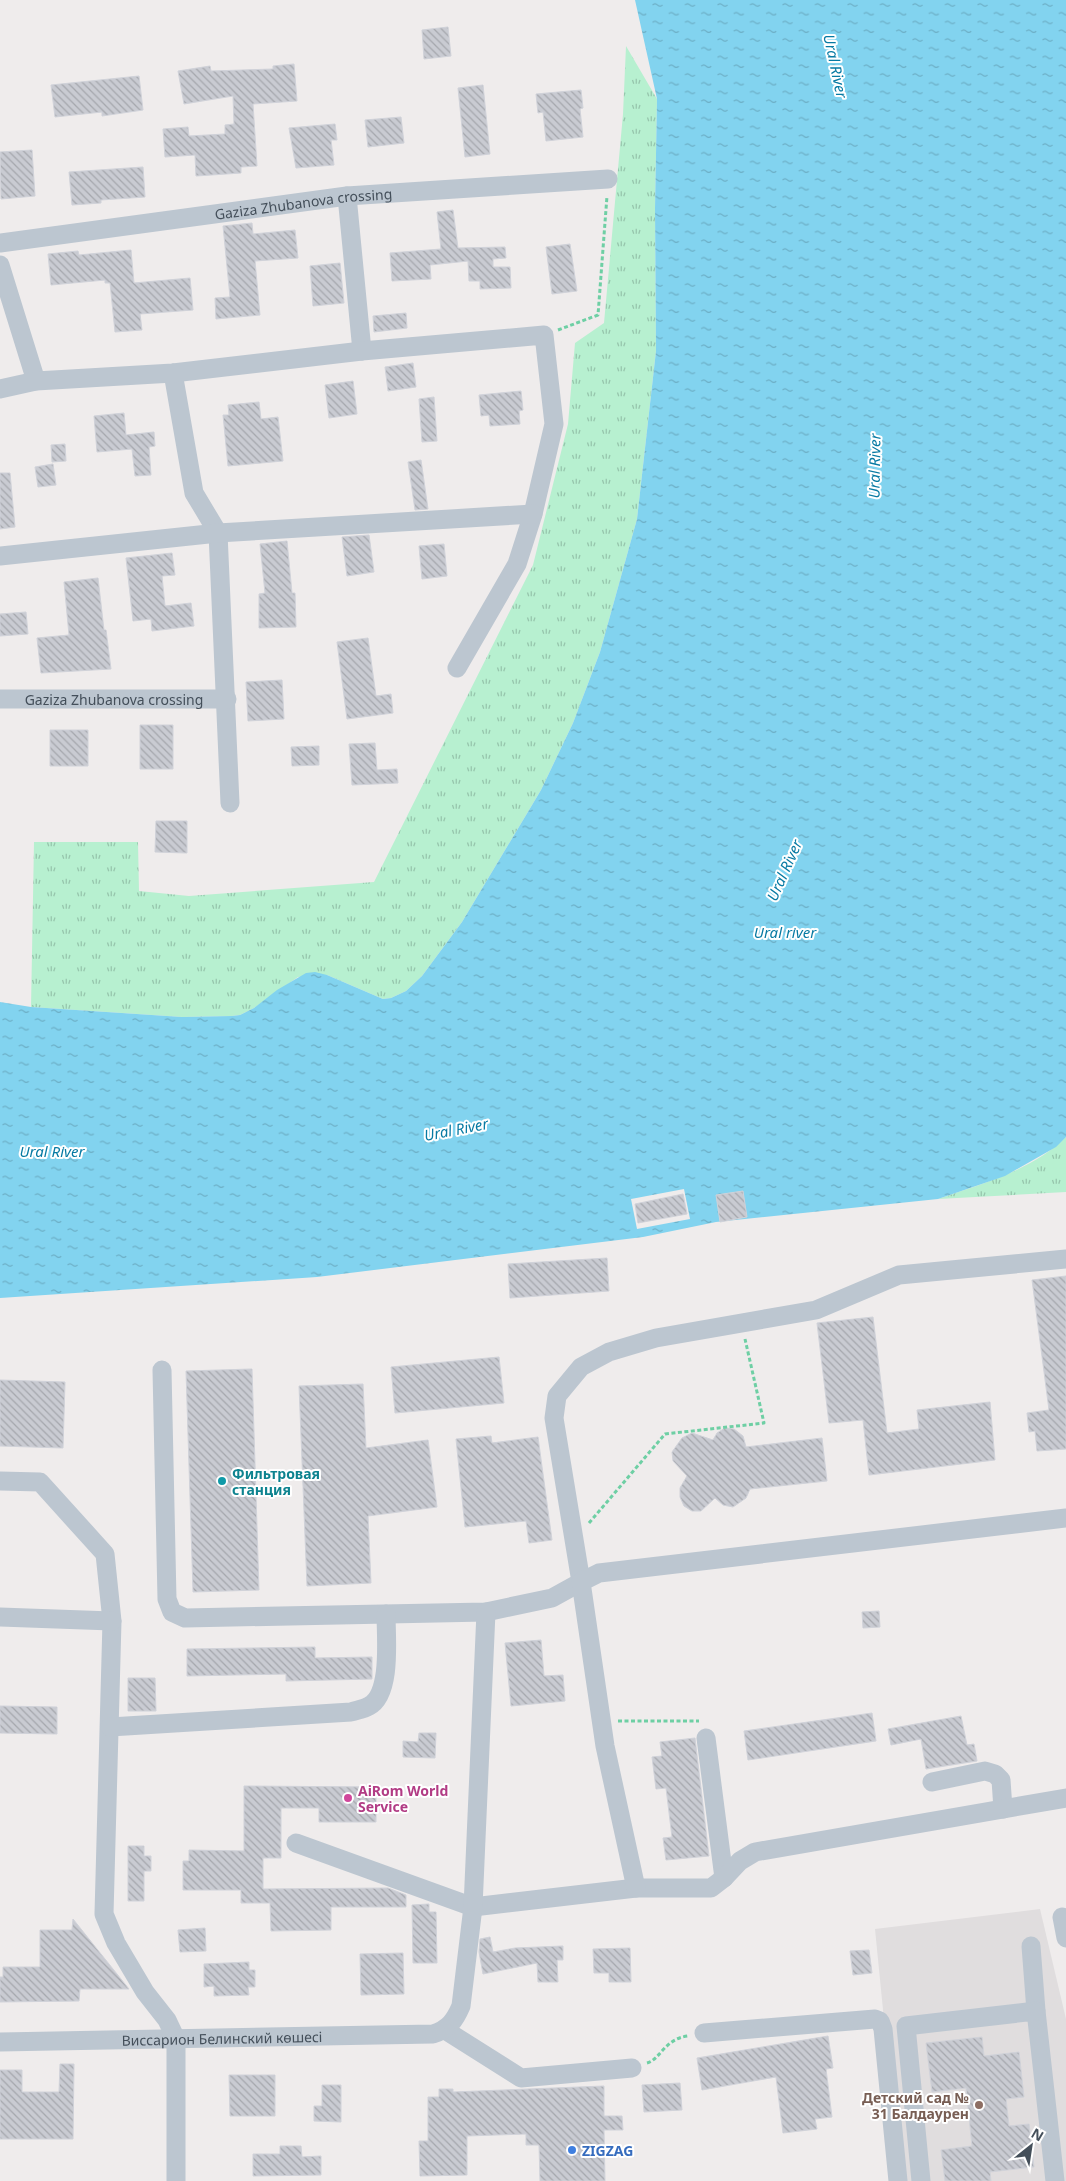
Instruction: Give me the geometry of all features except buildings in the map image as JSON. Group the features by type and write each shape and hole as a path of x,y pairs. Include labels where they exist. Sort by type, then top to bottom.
{"street":[{"name":"Gaziza Zhubanova crossing","path":"0,243 348,196 608,179"},
{"path":"348,196 362,352"},
{"path":"0,265 36,381"},
{"path":"0,389 36,381 173,373 362,352 544,335 554,424 533,514 517,564 457,668"},
{"path":"173,373 194,493 218,533 227,698 230,803"},
{"path":"0,556 218,533 533,514"},
{"name":"Gaziza Zhubanova crossing","path":"0,698 227,698"},
{"path":"636,1888 601,1721 581,1582 554,1418 557,1396 581,1367 609,1352 656,1338 816,1310 899,1275 1066,1259"},
{"path":"162,1370 167,1598 172,1612 185,1618 486,1612 552,1598 599,1573 1066,1518"},
{"path":"0,1481 40,1482 106,1554 112,1620 104,1914 116,1942 145,1992 167,2020 176,2039 176,2181"},
{"path":"486,1612 473,1908 461,2006 455,2020 445,2030 521,2078 632,2068"},
{"path":"110,1727 351,1712 370,1706 381,1694 384,1680 386,1614"},
{"path":"0,1617 112,1620"},
{"path":"706,1738 724,1878"},
{"path":"932,1782 985,1771 995,1774 1001,1780 1003,1809"},
{"path":"296,1843 473,1908 636,1888 711,1888 724,1878 740,1861 755,1852 1066,1798"},
{"path":"1062,1917 1066,1938"},
{"path":"1031,1946 1036,2011 1060,2159 1055,2181"},
{"path":"883,2029 1036,2011"},
{"path":"704,2033 875,2018 880,2021 883,2029 898,2181"},
{"path":"906,2026 921,2181"},
{"name":"Виссарион Белинский көшесі","path":"0,2042 433,2034 445,2030"}],"path":[{"path":"544,335 598,315 608,179"},
{"path":"574,1540 665,1434 764,1423 741,1323"},
{"path":"601,1721 700,1721 706,1738"},
{"path":"632,2068 651,2062 665,2046 680,2037 704,2033"}],"shaded area":[{"name":"Детский сад № 31 Балдаурен","path":"1040,1909 1066,2019 1066,2181 900,2181 875,1929"}],"green space":[{"path":"626,46 657,99 655,208 656,351 637,519 600,652 573,723 541,790 462,922 422,976 406,991 391,998 383,999 327,975 298,977 254,1008 240,1015 232,1016 182,1017 31,1007 34,842 138,842 139,891 189,896 374,882 533,565 568,424 575,343 604,323 623,114"},
{"path":"1066,1137 1066,1192 938,1199 1006,1175 1053,1149"}],"water":[{"name":"Ural river","path":"635,0 1066,0 1066,1137 1056,1147 1005,1176 938,1199 716,1222 643,1237 317,1277 0,1298 0,1002 31,1007 182,1017 232,1016 240,1015 254,1008 277,990 306,973 315,972 327,975 383,999 391,998 406,991 422,976 462,922 541,790 573,723 600,652 637,519 656,351 655,208 657,99"}],"pier":[{"path":"684,1189 690,1219 637,1229 631,1199"}],"place":[{"name":"Фильтровая станция","path":"222,1481"},
{"name":"AiRom World Service","path":"348,1798"},
{"name":"Детский сад № 31 Балдаурен","path":"979,2105"},
{"name":"ZIGZAG","path":"572,2150"}],"water label":[{"name":"Ural River","path":"836,66"},
{"name":"Ural River","path":"874,466"},
{"name":"Ural River","path":"784,870"},
{"name":"Ural River","path":"456,1129"},
{"name":"Ural River","path":"52,1151"}]}
